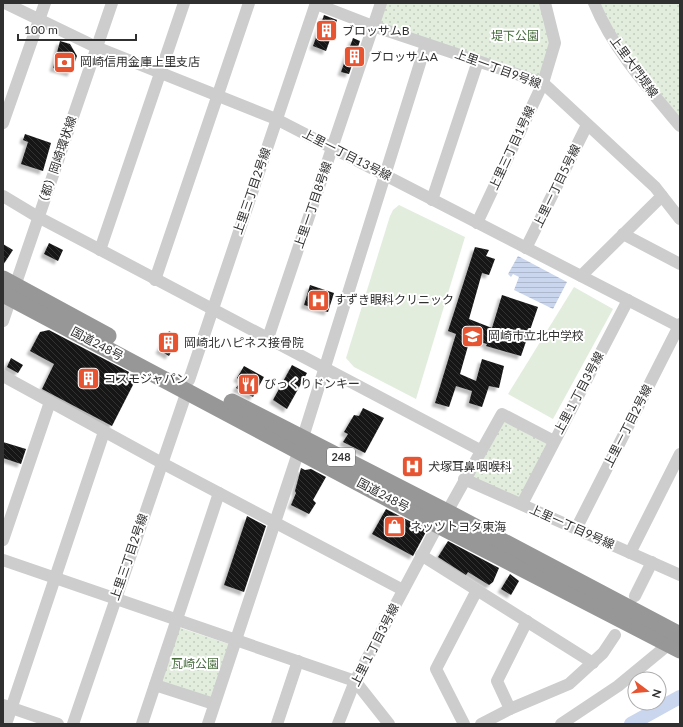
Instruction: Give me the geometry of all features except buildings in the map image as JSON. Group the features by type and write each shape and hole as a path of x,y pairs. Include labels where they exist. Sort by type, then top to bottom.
{"highway":[{"name":"国道248号","path":"8,289 442,518 677,638"}],"street":[{"name":"上里一丁目13号線","path":"5,3 96,47 276,119 680,326"},
{"path":"3,123 45,3"},
{"name":"（都）岡崎環状線","path":"3,321 8,289 38,217 112,3"},
{"path":"100,250 184,3"},
{"path":"155,280 249,3"},
{"name":"上里一丁目9号線","path":"316,3 373,26 543,83 662,196 680,219"},
{"name":"上里三丁目2号線","path":"72,724 158,469 162,463 212,309 316,3"},
{"name":"上里一丁目8号線","path":"268,338 381,3"},
{"name":"上里三丁目1号線","path":"477,223 543,83 555,43 546,3"},
{"name":"上里大門堤線","path":"594,3 615,43 629,63 680,126"},
{"path":"208,724 276,522 386,176 426,44"},
{"path":"432,200 478,61"},
{"name":"上里一丁目5号線","path":"526,248 587,125"},
{"path":"3,196 38,217 155,280 480,450"},
{"path":"581,276 662,196"},
{"path":"623,234 680,264"},
{"name":"上里１丁目3号線","path":"338,724 355,682 421,555 502,414 554,441 628,300"},
{"name":"上里一丁目2号線","path":"576,529 680,326"},
{"path":"3,376 104,432 403,590"},
{"path":"3,540 50,402"},
{"path":"6,724 7,707 55,578 104,432"},
{"path":"522,504 554,441"},
{"path":"630,553 680,454"},
{"name":"上里一丁目9号線","path":"464,479 680,575"},
{"path":"142,724 219,493"},
{"path":"421,555 593,663"},
{"path":"3,560 355,682 389,724"},
{"path":"635,596 652,562"},
{"path":"464,724 436,669 477,590"},
{"path":"510,709 497,681 527,621"},
{"path":"481,724 510,709 569,684 603,653 615,635"},
{"path":"562,724 618,686 677,638"},
{"path":"277,724 298,661"},
{"path":"155,685 214,704"},
{"path":"7,707 58,724"}],"green space":[{"name":"堤下公園","path":"384,3 542,3 551,43 539,78 380,24"},
{"path":"598,3 680,3 680,122 619,41"},
{"path":"399,205 465,237 416,399 354,367 346,358 390,216 393,210"},
{"path":"574,287 613,309 553,419 508,394"},
{"path":"507,421 548,443 520,499 471,478 501,423"},
{"name":"瓦崎公園","path":"178,627 232,645 213,699 161,684"}],"water":[{"path":"518,256 567,282 553,309 514,290 519,277 513,274 511,277 508,274"}],"waterway":[{"path":"631,724 680,697"}],"place":[{"name":"ブロッサムB","path":"326,31"},
{"name":"ブロッサムA","path":"354,57"},
{"name":"岡崎信用金庫上里支店","path":"65,62"},
{"name":"すずき眼科クリニック","path":"318,300"},
{"name":"岡崎市立北中学校","path":"472,336"},
{"name":"岡崎北ハピネス接骨院","path":"169,343"},
{"name":"コスモジャパン","path":"89,379"},
{"name":"びっくりドンキー","path":"249,384"},
{"name":"犬塚耳鼻咽喉科","path":"413,467"},
{"name":"ネッツトヨタ東海","path":"395,527"}]}
